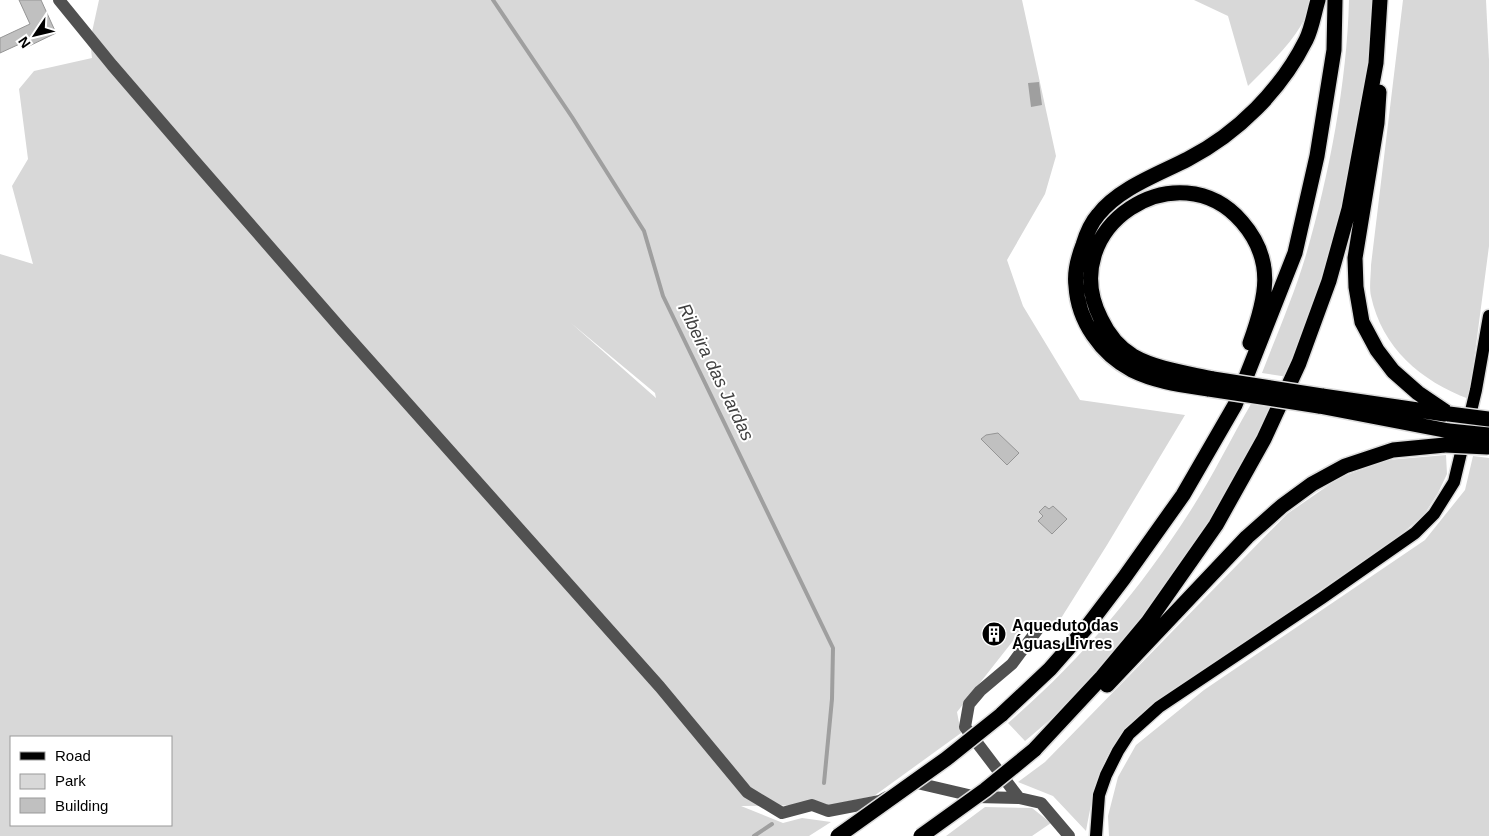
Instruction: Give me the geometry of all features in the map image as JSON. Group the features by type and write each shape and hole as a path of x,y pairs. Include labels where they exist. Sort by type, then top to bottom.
{"highway":[{"path":"1318,0 1307,38 1276,86 1256,109 1226,134 1189,158 1152,176 1117,197 1098,214 1086,234 1078,259 1075,285 1080,310 1090,332 1107,353 1131,370 1160,381 1211,384 1320,401 1489,419"},
{"path":"838,836 934,768 1001,715 1050,669 1086,628 1183,495 1235,404 1295,253 1317,156 1331,70 1334,50 1335,0"},
{"path":"1037,747 1102,677 1148,622 1216,525 1264,439 1299,362 1329,280 1349,209 1376,63 1380,0"},
{"path":"1376,63 1379,86 1377,123 1355,258 1356,287 1362,322 1377,350 1393,371 1418,393 1449,414"},
{"path":"1211,384 1133,356 1117,344 1094,306 1090,285 1091,263 1100,240 1113,222 1130,207 1149,198 1174,192 1198,195 1218,202 1239,218 1254,235 1263,257 1266,278 1260,314 1215,437"},
{"path":"1320,401 1447,438 1489,443"},
{"path":"921,836 985,790 1037,747 1063,730 1116,677 1247,537 1282,506 1312,484 1345,466 1393,450 1447,438"}],"main road":[{"path":"1096,836 1099,795 1106,775 1129,734 1159,707 1415,534 1434,514 1454,482 1476,390 1489,316"}],"street":[{"path":"59,0 112,65 232,204 660,686 747,792 782,813 812,805 828,811 880,801 917,783 977,798 1019,798 1041,803 1069,836"},
{"path":"1019,798 965,727 969,704 980,691 1012,664 1038,629"}],"green space":[{"path":"99,0 1022,0 1056,156 1045,194 1007,260 1023,306 1080,400 1185,415 1053,631 1024,627 957,712 961,733 874,796 830,805 741,806 783,823 802,818 831,822 809,836 0,836 0,254 33,264 12,186 28,159 19,89 34,71 92,58 90,41","holes":["571,323 655,393 656,398"]},
{"path":"1194,0 1312,0 1301,25 1286,47 1248,86 1228,16"},
{"path":"1349,0 1373,0 1369,55 1344,206 1321,286 1288,377 1262,373 1291,300 1306,255 1322,193 1341,96 1348,31"},
{"path":"1403,0 1486,0 1489,60 1489,246 1469,399 1435,383 1406,360 1384,332 1376,315 1371,296 1371,265"},
{"path":"1251,404 1273,408 1221,507 1131,635 1064,708 1025,741 1008,723 1034,700 1083,650 1150,570 1197,500"},
{"path":"1446,455 1447,474 1424,515 1399,536 1163,699 1127,729 1117,740 1104,764 1091,803 1086,831 1053,796 1018,782 1045,762 1287,514 1339,478 1387,460"},
{"path":"1473,456 1489,458 1489,836 1109,836 1108,816 1118,777 1136,745 1204,690 1425,540 1465,490"},
{"path":"985,807 1032,808 1051,823 1032,836 946,836"}],"shaded area":[{"path":"1039,82 1042,105 1031,107 1028,83"}],"building":[{"path":"19,0 41,0 56,33 27,47 24,42 0,53 0,38 30,24"},
{"path":"998,433 1019,453 1007,465 981,439 986,435"},
{"path":"1045,506 1049,509 1053,506 1067,519 1052,534 1038,521 1043,516 1039,512"}],"waterway":[{"name":"Ribeira das Jardas","path":"493,0 572,117 644,231 663,296 833,648 832,699 824,783"},
{"path":"754,836 772,824"}],"place":[{"name":"Aqueduto das Águas Livres","path":"994,634"}]}
